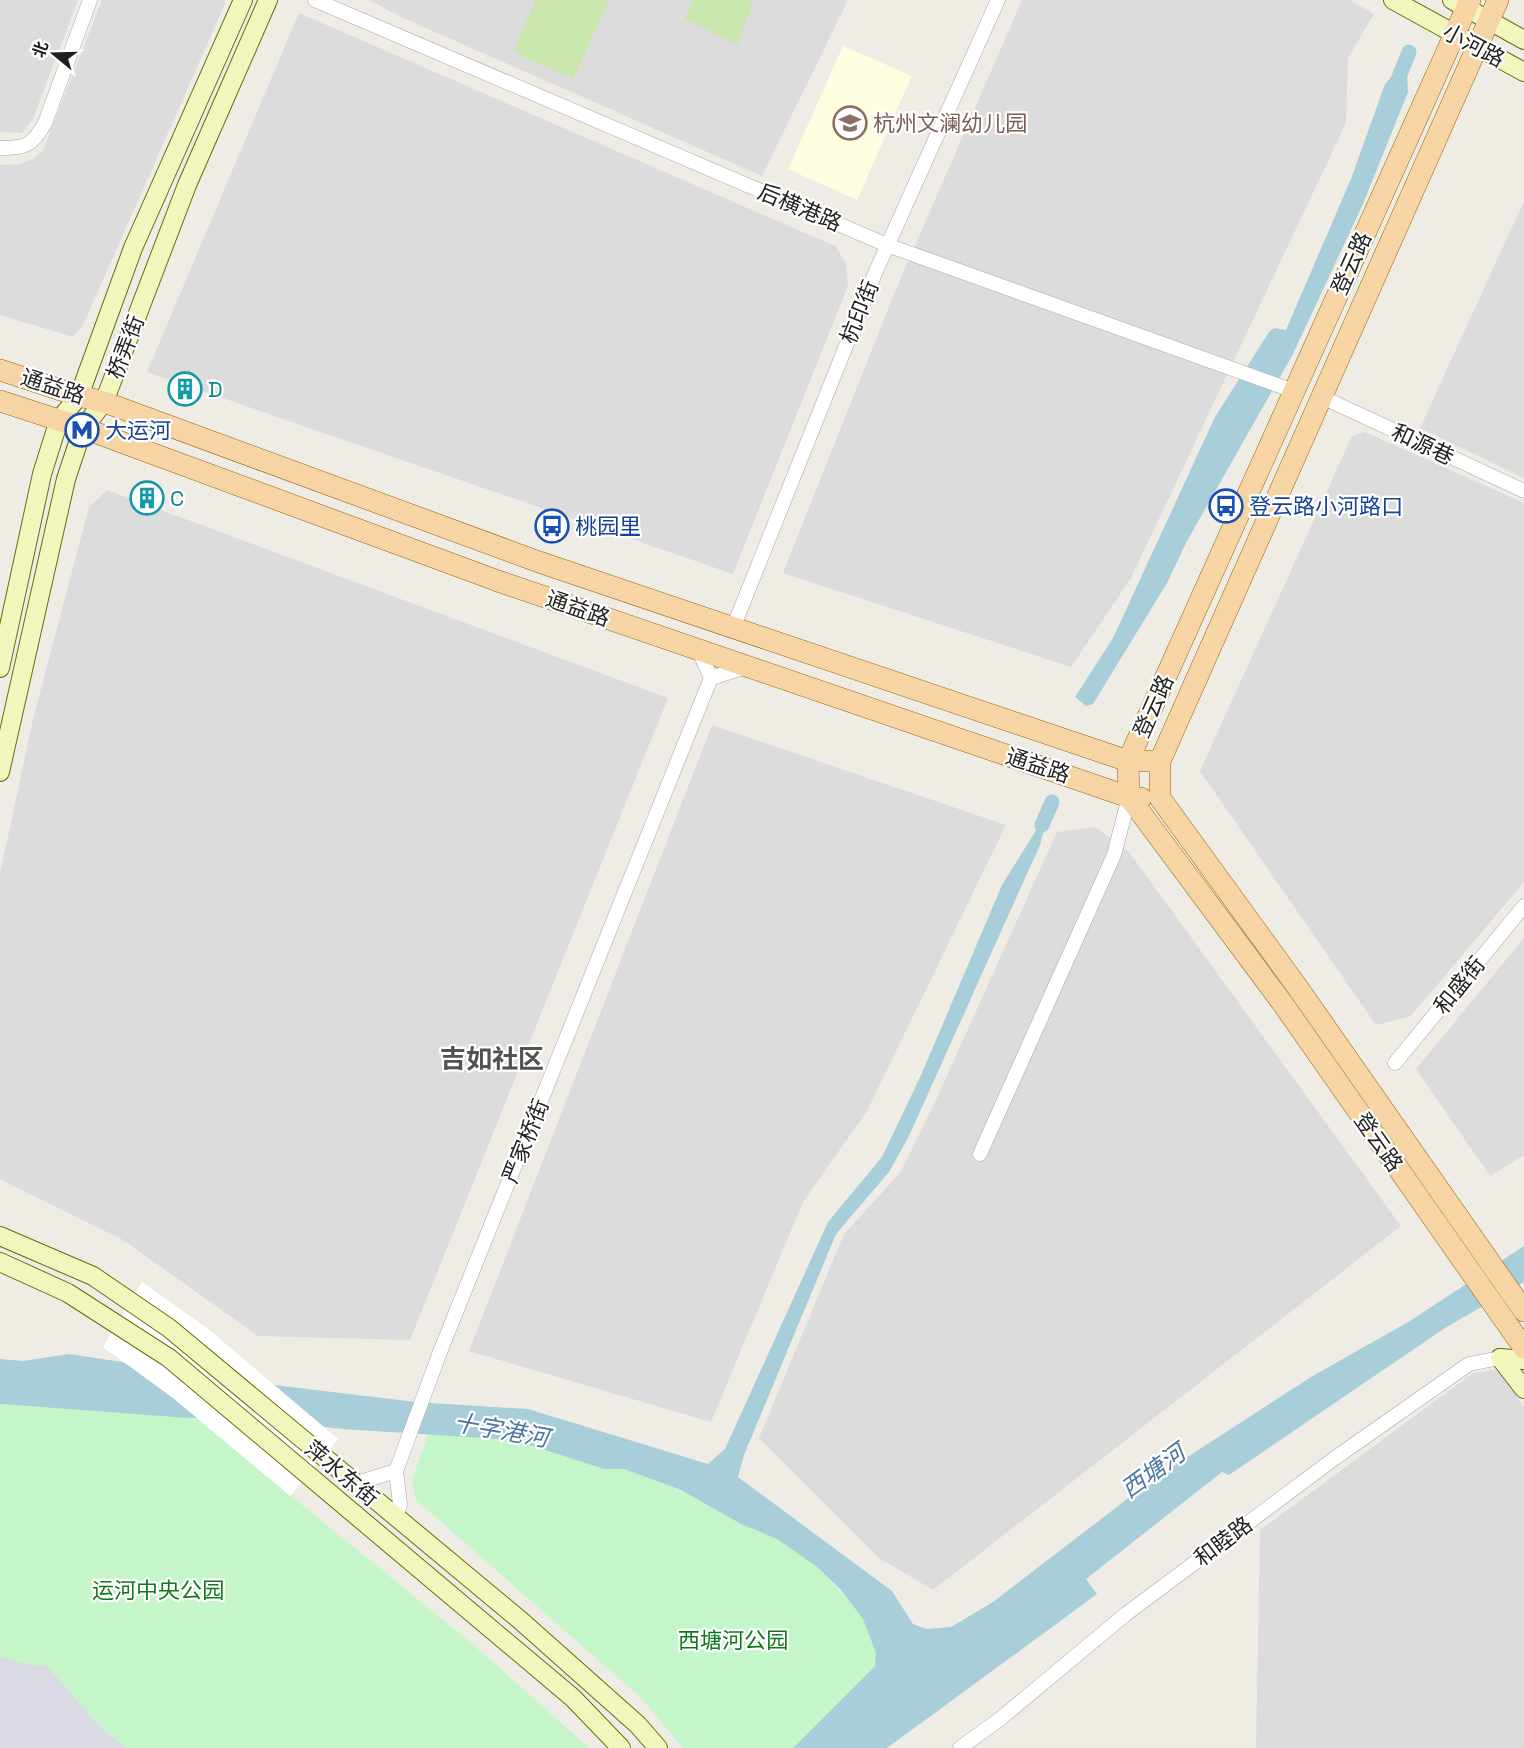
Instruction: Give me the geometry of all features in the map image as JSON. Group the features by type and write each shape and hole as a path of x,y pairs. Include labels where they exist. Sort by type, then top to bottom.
{"main road":[{"name":"桥弄街","path":"0,668 42,474 59,420 79,396 133,248 243,0"},
{"name":"桥弄街","path":"0,772 66,479 83,428 104,402 187,184 268,0"},
{"name":"小河路","path":"1393,0 1524,72"},
{"name":"登云路","path":"1498,0 1160,760 1160,798 1298,988 1524,1311"},
{"name":"小河路","path":"1462,3 1524,40"},
{"name":"登云路","path":"1462,3 1453,35 1128,762 1129,797 1283,1004 1524,1348"},
{"name":"通益路","path":"0,369 79,396 104,402 404,514 1128,762 1160,760"},
{"name":"通益路","path":"0,400 83,428 498,581 1129,797 1160,798"},
{"name":"萍水东街","path":"0,1236 93,1276 213,1364 353,1484 520,1620 638,1725 658,1748"},
{"name":"萍水东街","path":"0,1263 68,1293 169,1359 309,1474 573,1698 621,1748"},
{"path":"1500,1358 1524,1360"},
{"path":"1500,1358 1524,1389"}],"street":[{"path":"0,148 20,148 35,140 45,123 90,0"},
{"name":"后横港路","path":"315,0 887,245 1294,391"},
{"name":"杭印街","path":"733,628 887,245 998,0"},
{"name":"和源巷","path":"1322,397 1524,491"},
{"path":"698,649 711,678 748,666"},
{"name":"严家桥街","path":"396,1518 400,1504 396,1471 435,1367 711,678"},
{"path":"980,1154 1114,855 1129,797"},
{"name":"和盛街","path":"1395,1063 1524,906"},
{"name":"和睦路","path":"960,1748 1000,1719 1126,1614 1335,1458 1469,1364 1500,1358"},
{"path":"353,1484 396,1471"}],"shaded area":[{"path":"0,0 78,0 33,119 22,133 0,132"},
{"path":"102,0 225,0 225,4 83,325 73,337 0,315 0,165 20,164 33,159 43,150"},
{"path":"369,0 848,0 762,176 403,18"},
{"path":"1022,0 1350,0 1374,14 1348,58 1346,123 1131,578 1071,667 783,573 894,294"},
{"path":"299,13 835,246 846,263 848,286 733,574 147,372"},
{"name":"杭州文澜幼儿园","path":"843,46 912,76 857,200 788,169"},
{"path":"1524,201 1524,478 1420,428"},
{"path":"1365,432 1524,503 1524,882 1411,1016 1376,1025 1200,771 1352,436"},
{"path":"107,490 668,698 410,1340 258,1336 123,1240 0,1179 0,874 34,715 89,507"},
{"path":"712,725 1006,825 867,1111 803,1202 711,1422 469,1351"},
{"path":"1095,827 1129,852 1401,1226 933,1590 879,1558 759,1438 844,1234 900,1173 935,1102 1057,832"},
{"path":"1524,938 1524,1155 1490,1176 1416,1069"},
{"path":"1498,1369 1524,1407 1524,1748 1256,1748 1260,1530 1473,1373"},
{"path":"0,1657 29,1665 47,1666 99,1726 126,1748 0,1748"}],"green space":[{"path":"536,0 609,0 573,79 513,52"},
{"path":"693,0 747,0 753,3 737,45 684,19"},
{"name":"运河中央公园","path":"0,1404 196,1418 476,1647 589,1748 0,1748"},
{"name":"西塘河公园","path":"428,1434 514,1440 604,1469 624,1469 681,1490 741,1524 777,1539 817,1567 853,1605 863,1619 876,1653 875,1666 793,1748 683,1748 639,1696 416,1500 412,1480"}],"water":[{"path":"1406,60 1408,92 1363,204 1293,354 1187,541 1167,583 1093,704 1086,706 1075,697 1113,638 1215,417 1269,332 1274,328 1286,330 1351,179 1385,84"},
{"name":"十字港河","path":"1050,808 1040,845 909,1136 889,1172 836,1234 744,1455 738,1477 892,1591 913,1624 926,1629 951,1627 993,1602 1152,1480 1311,1377 1410,1321 1524,1246 1524,1282 1445,1328 1229,1475 1222,1472 1086,1579 1097,1594 887,1748 793,1748 875,1666 876,1653 863,1619 841,1590 817,1567 777,1539 741,1524 681,1490 624,1469 604,1469 514,1440 342,1429 239,1417 189,1418 0,1404 0,1359 23,1361 69,1354 282,1386 416,1402 528,1409 708,1464 725,1449 828,1222 882,1157 922,1073 1002,885"}],"pier":[{"path":"142,1282 207,1328 338,1439 290,1496 173,1398 103,1347"}],"waterway":[{"path":"1399,77 1409,52"},
{"path":"1042,825 1052,802"}],"place":[{"name":"杭州文澜幼儿园","path":"850,123"},
{"name":"D","path":"185,389"},
{"name":"大运河","path":"82,430"},
{"name":"C","path":"147,498"},
{"name":"登云路小河路口","path":"1226,506"},
{"name":"桃园里","path":"552,526"}],"district":[{"name":"吉如社区","path":"492,1059"}],"water label":[{"name":"西塘河","path":"1153,1471"}]}
